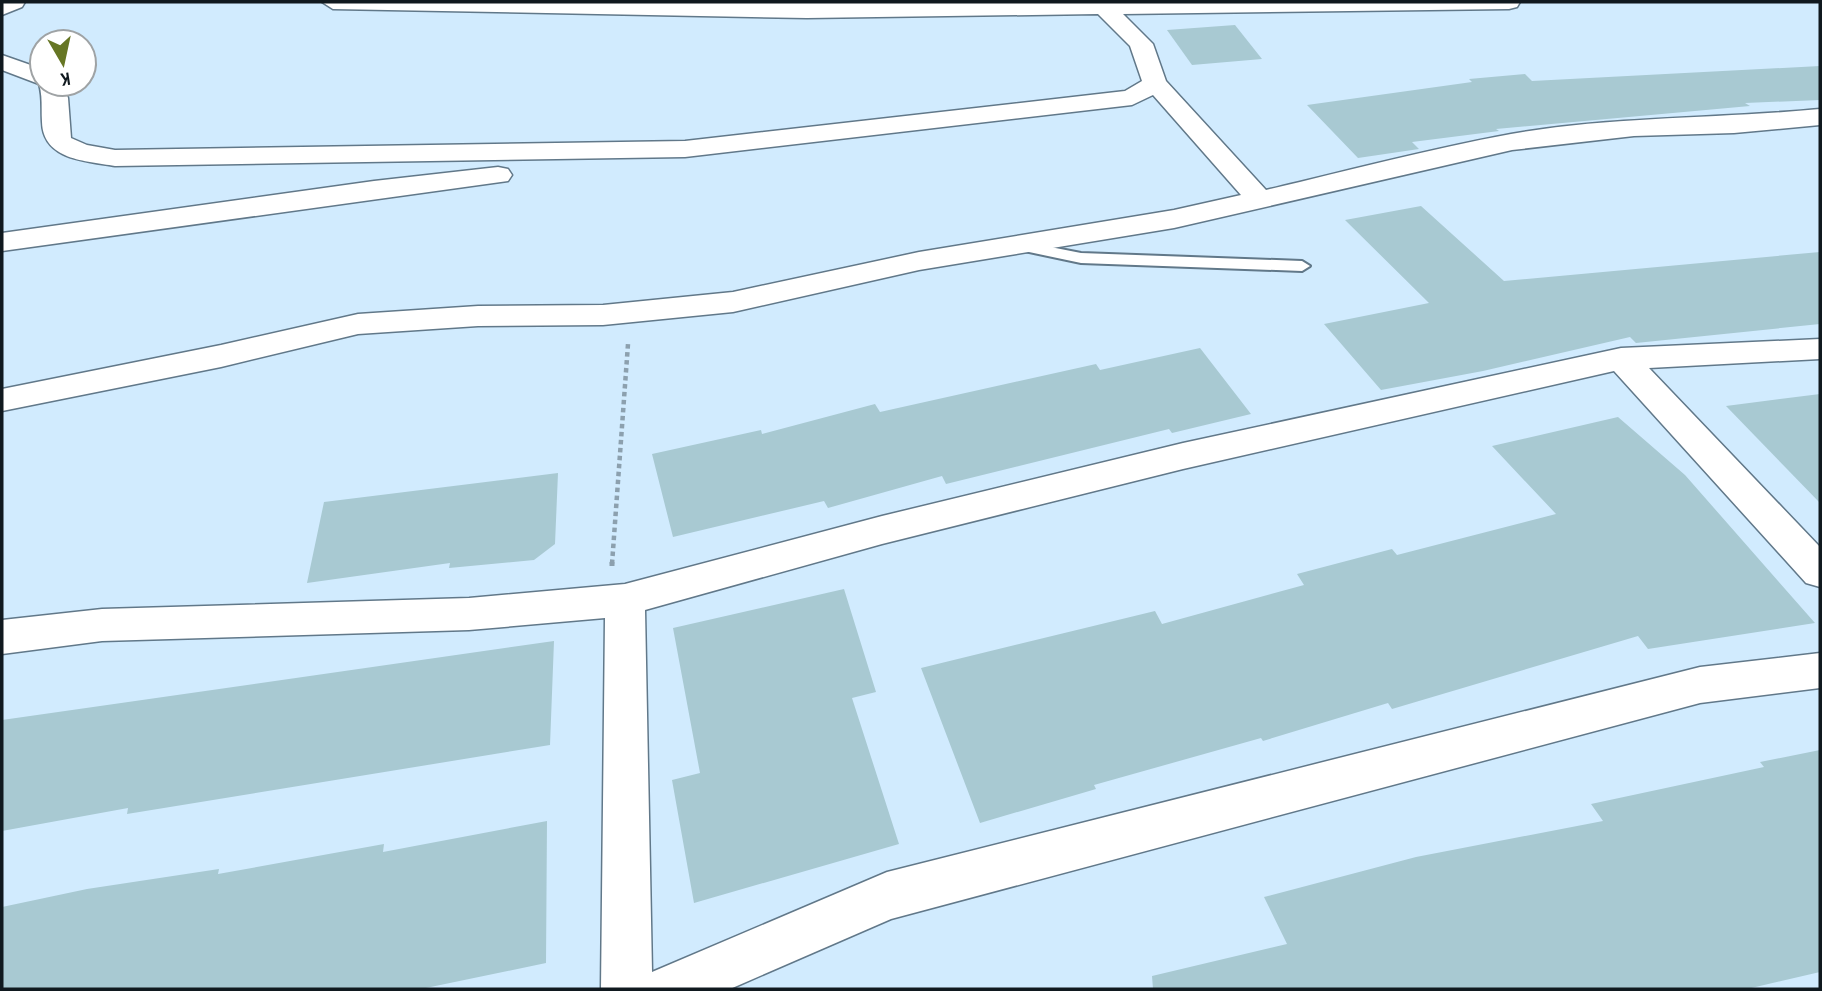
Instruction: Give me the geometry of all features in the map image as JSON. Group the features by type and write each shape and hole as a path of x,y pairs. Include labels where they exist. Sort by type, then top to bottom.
{"street":[{"path":"2,8 14,2"},
{"path":"333,2 537,3 807,11 1100,4 1509,2"},
{"path":"1100,4 1141,44 1155,83 1260,200"},
{"path":"2,62 28,72"},
{"path":"58,98 52,126 59,142 80,152 115,158 685,149 994,113 1067,108 1132,98 1155,83"},
{"path":"2,400 220,356 358,324 478,316 631,312 733,302 919,261 1174,219 1512,142 1633,128 1734,125 1820,117"},
{"path":"2,242 198,216 379,186 552,170 593,163 621,150"},
{"path":"2,637 102,625 469,614 625,600 882,530 1183,456 1515,385 1621,359 1820,349"},
{"path":"1621,359 1820,572"},
{"path":"625,600 627,989"},
{"path":"671,989 887,896 1700,685 1820,670"}],"lane":[{"path":"1014,245 1082,258 1302,267"}],"path":[{"path":"625,600 611,563 631,312"}],"building":[{"path":"1235,25 1262,59 1192,65 1167,30"},
{"path":"1820,66 1820,100 1745,103 1750,106 1496,129 1499,131 1412,142 1419,149 1358,158 1307,105 1472,82 1469,79 1525,74 1532,81"},
{"path":"1421,206 1504,281 1820,252 1820,324 1636,343 1630,337 1483,371 1381,390 1324,324 1429,303 1345,220"},
{"path":"1200,348 1251,414 1172,433 1169,429 946,484 942,476 828,508 824,501 673,537 652,454 761,430 762,434 875,404 880,412 1096,364 1100,370"},
{"path":"1820,394 1820,503 1726,406"},
{"path":"1618,417 1685,475 1815,623 1648,649 1638,636 1392,709 1388,703 1263,741 1261,738 1094,785 1096,789 980,823 921,668 1155,611 1162,624 1304,585 1297,574 1392,549 1397,555 1556,514 1492,446"},
{"path":"558,473 555,544 534,560 449,568 450,563 307,583 324,502"},
{"path":"844,589 876,692 852,698 899,844 694,903 672,780 700,773 673,628"},
{"path":"554,641 550,745 127,814 128,808 2,831 2,720"},
{"path":"1820,750 1820,972 1747,989 1153,989 1152,976 1287,944 1264,897 1416,857 1603,821 1591,804 1764,767 1760,762"},
{"path":"547,821 546,963 421,989 2,989 2,907 87,889 219,869 218,874 384,844 383,852"}]}
